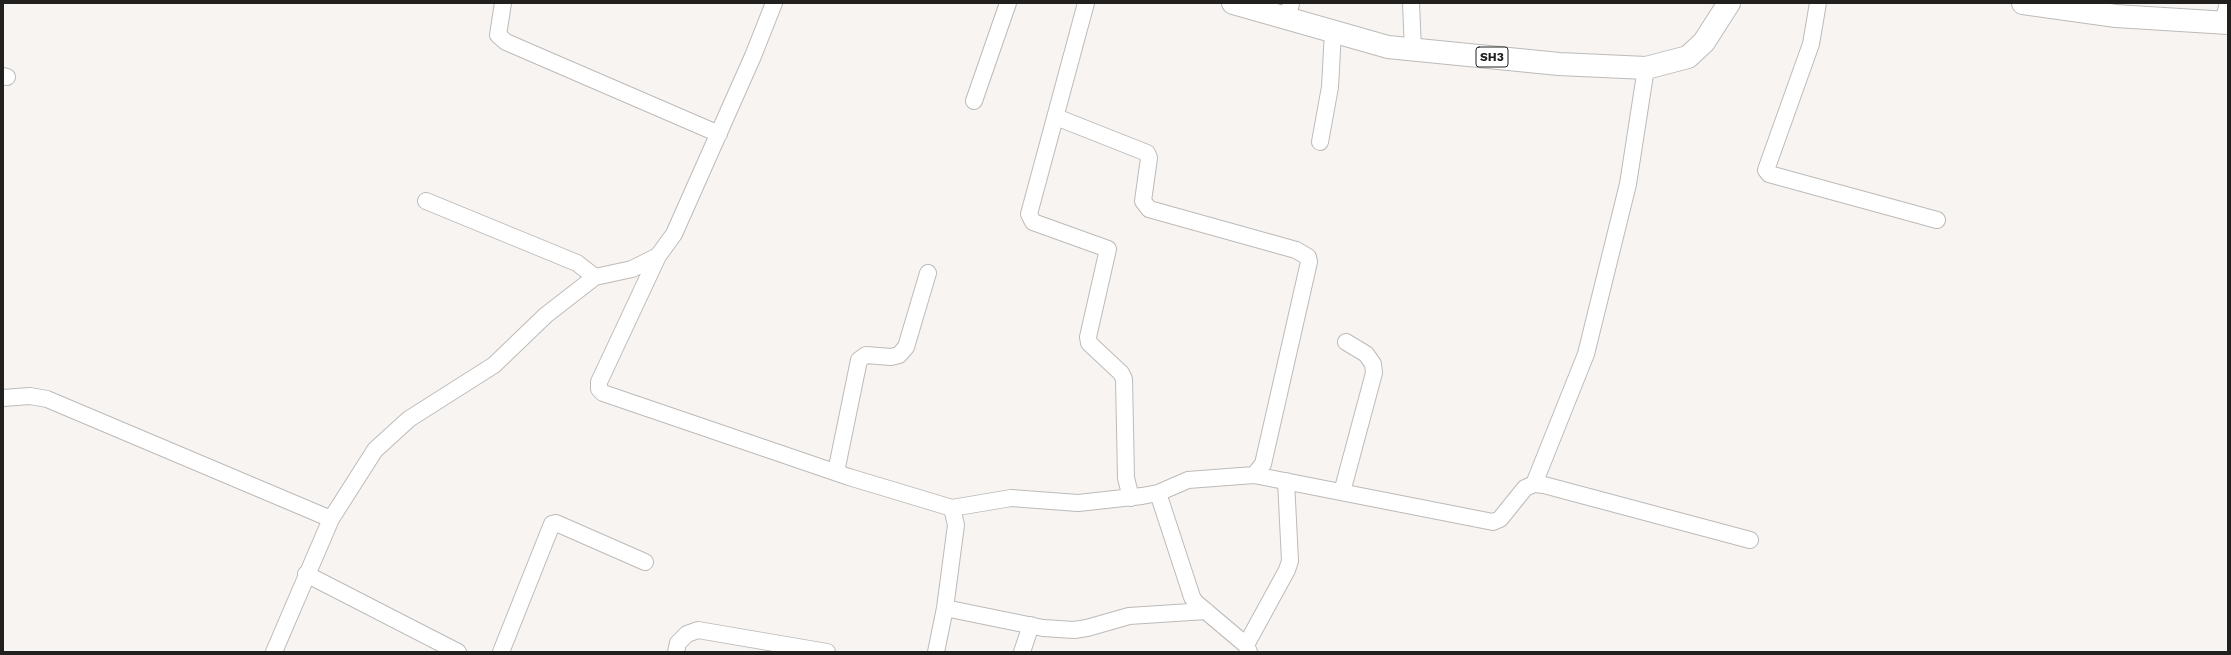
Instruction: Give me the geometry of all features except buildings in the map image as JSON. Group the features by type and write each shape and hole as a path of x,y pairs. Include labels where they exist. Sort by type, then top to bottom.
{"main road":[{"name":"SH3","path":"1233,3 1289,11 1333,31 1381,45 1413,50 1559,64 1646,68 1688,57 1704,42 1729,3"},
{"path":"2023,3 2116,16 2226,16"}],"street":[{"path":"503,3 498,35 506,42 719,134"},
{"path":"774,3 719,134 674,234 658,256 599,382 599,389 603,393 836,472 952,508 1011,498 1078,503 1131,498 1158,493 1188,480 1254,474 1493,522 1500,519 1525,488 1534,484 1544,485 1750,540"},
{"path":"974,101 1008,3"},
{"path":"1086,3 1029,214 1033,222 1108,249 1088,337 1089,343 1121,373 1124,379 1126,478 1131,498"},
{"path":"1411,3 1413,50"},
{"path":"1818,3 1811,44 1766,170 1769,174 1937,220"},
{"path":"1320,142 1330,87 1333,31"},
{"path":"1534,484 1586,354 1628,184 1646,68"},
{"path":"1056,117 1147,153 1150,158 1143,201 1149,209 1296,250 1308,257 1309,262 1263,464 1254,474"},
{"path":"426,201 577,263 596,277"},
{"path":"274,652 330,519 375,450 409,419 494,365 546,316 596,277 632,269 658,256"},
{"path":"836,472 859,360 866,355 890,357 899,355 906,347 928,273"},
{"path":"1342,492 1374,373 1373,364 1366,354 1346,342"},
{"path":"3,398 30,396 47,400 330,519"},
{"path":"1158,493 1192,597 1248,649 1290,562 1286,481"},
{"path":"936,652 945,608 956,525 952,508"},
{"path":"501,652 552,524 556,523 645,562"},
{"path":"306,574 458,652"},
{"path":"945,608 1031,625 1074,630 1087,628 1129,616 1206,611"},
{"path":"1022,652 1031,625"},
{"path":"676,652 678,643 688,634 698,630 810,651 827,652"}]}
